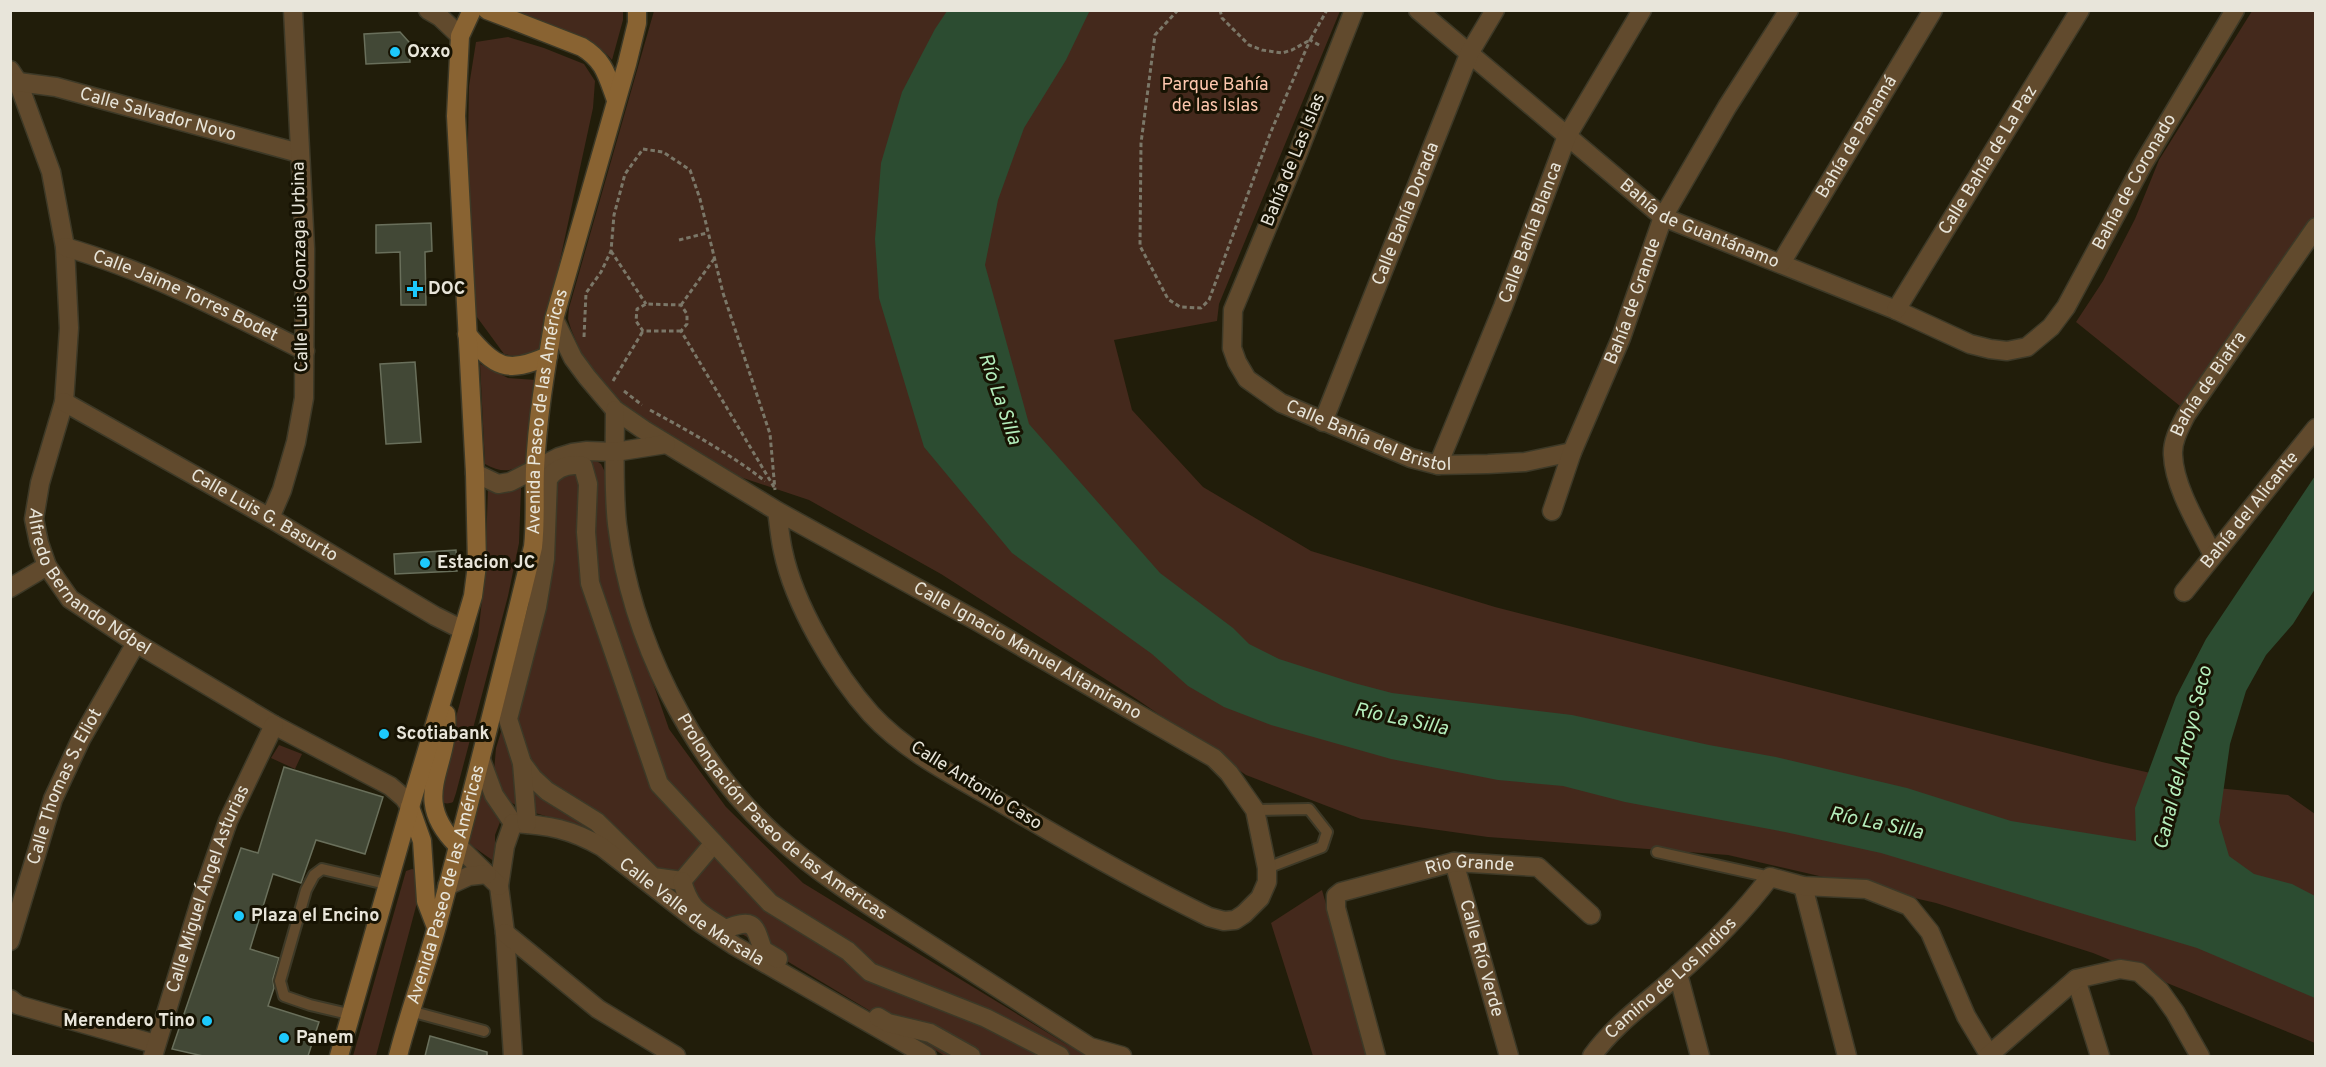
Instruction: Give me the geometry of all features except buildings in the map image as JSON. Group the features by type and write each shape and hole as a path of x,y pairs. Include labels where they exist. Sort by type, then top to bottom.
{"main road":[{"path":"339,1056 473,596 477,565 475,473 456,116 460,36 472,10"},
{"path":"487,10 582,47 596,55 603,65 616,99"},
{"name":"Avenida Paseo de las Américas","path":"398,1056 481,760 533,547 536,511 535,469 554,319 637,23 637,10"},
{"path":"467,334 489,357 504,366 519,367 548,356"},
{"path":"445,695 447,719 432,802 440,824 457,845"},
{"path":"410,807 422,841 426,901 436,927"}],"street":[{"name":"Calle Luis Gonzaga Urbina","path":"270,518 282,490 296,442 304,398 305,249 293,10"},
{"path":"428,10 440,17 460,36"},
{"name":"Bahía de Las Islas","path":"1233,310 1354,10"},
{"name":"Bahía de Guantánamo","path":"1419,10 1664,217 1781,262 1971,344 2007,351 2027,346"},
{"name":"Calle Bahía Dorada","path":"1323,422 1470,52 1496,10"},
{"name":"Calle Bahía Blanca","path":"1438,465 1503,307 1567,136 1642,10"},
{"name":"Bahía de Grande","path":"1552,510 1572,452 1621,338 1664,217 1727,107 1788,10"},
{"name":"Bahía de Panamá","path":"1781,262 1933,10"},
{"name":"Calle Bahía de La Paz","path":"1896,310 2080,10"},
{"name":"Bahía de Coronado","path":"2027,346 2051,327 2066,307 2143,164 2235,10"},
{"name":"Calle Salvador Novo","path":"14,76 299,153"},
{"name":"Alfredo Bernando Nóbel","path":"14,76 51,172 65,247 69,328 64,402 40,483 34,519 47,566 70,599 136,643 274,725 390,786 404,798 410,807"},
{"name":"Bahía de Biafra","path":"2213,555 2177,477 2173,454 2176,435 2186,415 2316,227"},
{"name":"Calle Jaime Torres Bodet","path":"65,247 100,257 217,307 305,351"},
{"name":"Calle Bahía del Bristol","path":"1233,310 1232,348 1247,379 1281,403 1323,422 1412,458 1438,465 1525,462 1572,452"},
{"name":"Calle Ignacio Manuel Altamirano","path":"554,319 573,358 615,410 666,444 777,511 977,621 1214,759 1229,773 1255,810 1267,868 1267,882 1254,906 1235,920 1224,921"},
{"name":"Calle Luis G. Basurto","path":"64,402 463,630"},
{"name":"Prolongación Paseo de las Américas","path":"615,410 617,524 624,562 647,643 680,714 734,789 773,832 819,872 1090,1047 1122,1056"},
{"name":"Bahía del Alicante","path":"2184,592 2316,428"},
{"path":"586,473 615,460 666,444"},
{"path":"475,473 498,484 510,482 559,456 572,453 587,451 615,460"},
{"path":"682,881 653,877 597,822 547,791 533,778 522,763 508,719 537,607 545,559 548,479 561,468 583,466 586,473 588,484 586,532 590,583 659,784 770,903 848,951 870,972 986,1018 1061,1056 1090,1047"},
{"name":"Calle Antonio Caso","path":"777,511 783,552 812,626 834,663 872,714 927,760 1062,839 1193,909 1224,921"},
{"path":"10,588 47,566"},
{"name":"Calle Thomas S. Eliot","path":"11,937 53,799 81,739 136,643"},
{"name":"Calle Miguel Ángel Asturias","path":"154,1050 228,821 274,725"},
{"path":"481,760 494,795 520,823"},
{"path":"513,1056 505,933 493,880 505,846 520,823 522,763"},
{"name":"Calle Valle de Marsala","path":"520,823 570,830 602,847 700,923 735,946 927,1056"},
{"path":"682,881 714,843"},
{"path":"457,845 493,880"},
{"name":"Rio Grande","path":"1376,1056 1336,908 1336,896 1347,890 1454,862 1538,867 1591,915"},
{"name":"Calle Río Verde","path":"1454,862 1509,1056"},
{"path":"1770,877 1803,886 1866,889 1909,906 1930,932 1966,1016 1989,1056 2076,979 2120,969 2139,972 2160,991 2200,1056"},
{"name":"Camino de Los Indios","path":"1592,1056 1612,1033 1678,974 1752,902 1770,877"},
{"path":"447,886 461,879 493,880"},
{"path":"682,881 691,905 725,929 738,924 753,926 759,932 763,950 888,1023 930,1033 971,1056"},
{"path":"1803,886 1847,1056"},
{"path":"505,933 598,1009 676,1056"},
{"path":"1678,974 1701,1056"},
{"path":"2076,979 2100,1056"},
{"path":"10,999 18,1005 154,1050"}],"lane":[{"path":"1255,810 1309,809 1327,832 1322,847 1267,868"},
{"path":"1658,852 1770,877"},
{"path":"352,1015 284,996 280,981 306,890 314,875 322,869 390,885"},
{"path":"410,1011 484,1031"}],"path":[{"path":"1178,10 1155,35 1141,143 1140,246 1168,299 1180,307 1200,308 1209,300 1270,134 1310,40 1327,10"},
{"path":"1220,10 1222,18 1249,45 1262,50 1282,52 1292,50 1310,40"},
{"path":"584,338 586,293 601,272 611,251 614,214 625,174 643,149 663,152 690,170 700,200 723,293 770,434 777,511"},
{"path":"679,240 707,233"},
{"path":"611,251 646,304"},
{"path":"681,305 714,259"},
{"path":"643,331 636,321 637,309 646,304 681,305"},
{"path":"643,331 681,331 687,324 687,314 681,305"},
{"path":"643,331 612,381 648,409 703,438 740,462 775,489"},
{"path":"681,331 775,489"}],"green space":[{"path":"515,11 623,11 623,20 612,60 591,42"},
{"name":"Parque Bahía de las Islas","path":"654,11 1340,11 1219,304 1217,321 1114,340 1132,410 1203,487 1311,551 1495,607 2102,762 2217,788 2288,795 2315,814 2315,1043 2093,953 1936,903 1728,855 1488,837 1361,819 1246,775 1138,700 941,574 809,500 740,477 628,413 584,360 568,319 569,308"},
{"path":"2252,11 2315,11 2315,215 2180,406 2076,322 2103,281 2135,219 2159,160"},
{"path":"508,37 584,64 595,81 593,108 541,348 522,358 504,354 474,313 467,193 469,86 476,42"},
{"path":"480,364 508,378 536,380 527,463 516,468 501,470 485,464"},
{"path":"592,458 601,464 607,476 614,559 634,628 669,729 726,807 803,883 1066,1044 1090,1056 945,1056 727,925 656,873 566,822 525,810 512,803 499,789 494,771 496,748 528,645 549,477"},
{"path":"521,488 519,543 508,596 456,793 453,802 445,803 435,795 478,636 485,573 488,489"},
{"path":"279,745 302,754 295,769 271,758"},
{"path":"485,784 487,802 500,822 495,835 495,862 468,843"},
{"path":"412,869 420,871 422,884 376,1056 353,1056 406,871"},
{"path":"1322,890 1369,1056 1313,1056 1271,923"}],"water":[{"path":"1090,10 1066,60 1024,128 998,200 985,265 1029,424 1160,573 1233,628 1249,644 1279,659 1392,693 1572,715 1776,757 1907,788 2011,821 2136,841 2135,808 2176,697 2206,639 2315,476 2315,589 2293,624 2266,655 2246,691 2230,744 2219,822 2229,856 2254,874 2292,884 2315,896 2315,998 2197,948 1881,853 1785,832 1625,802 1563,786 1498,780 1391,759 1271,725 1224,707 1188,686 1152,654 1012,553 924,447 879,298 875,239 881,163 902,92 947,11"}],"place":[{"name":"Oxxo","path":"395,52"},
{"name":"DOC","path":"415,289"},
{"name":"Estacion JC","path":"425,563"},
{"name":"Scotiabank","path":"384,734"},
{"name":"Plaza el Encino","path":"239,916"},
{"name":"Merendero Tino","path":"207,1021"},
{"name":"Panem","path":"284,1038"}],"water label":[{"name":"Río La Silla","path":"999,399"},
{"name":"Río La Silla","path":"1401,720"},
{"name":"Canal del Arroyo Seco","path":"2184,758"},
{"name":"Río La Silla","path":"1876,824"}]}
